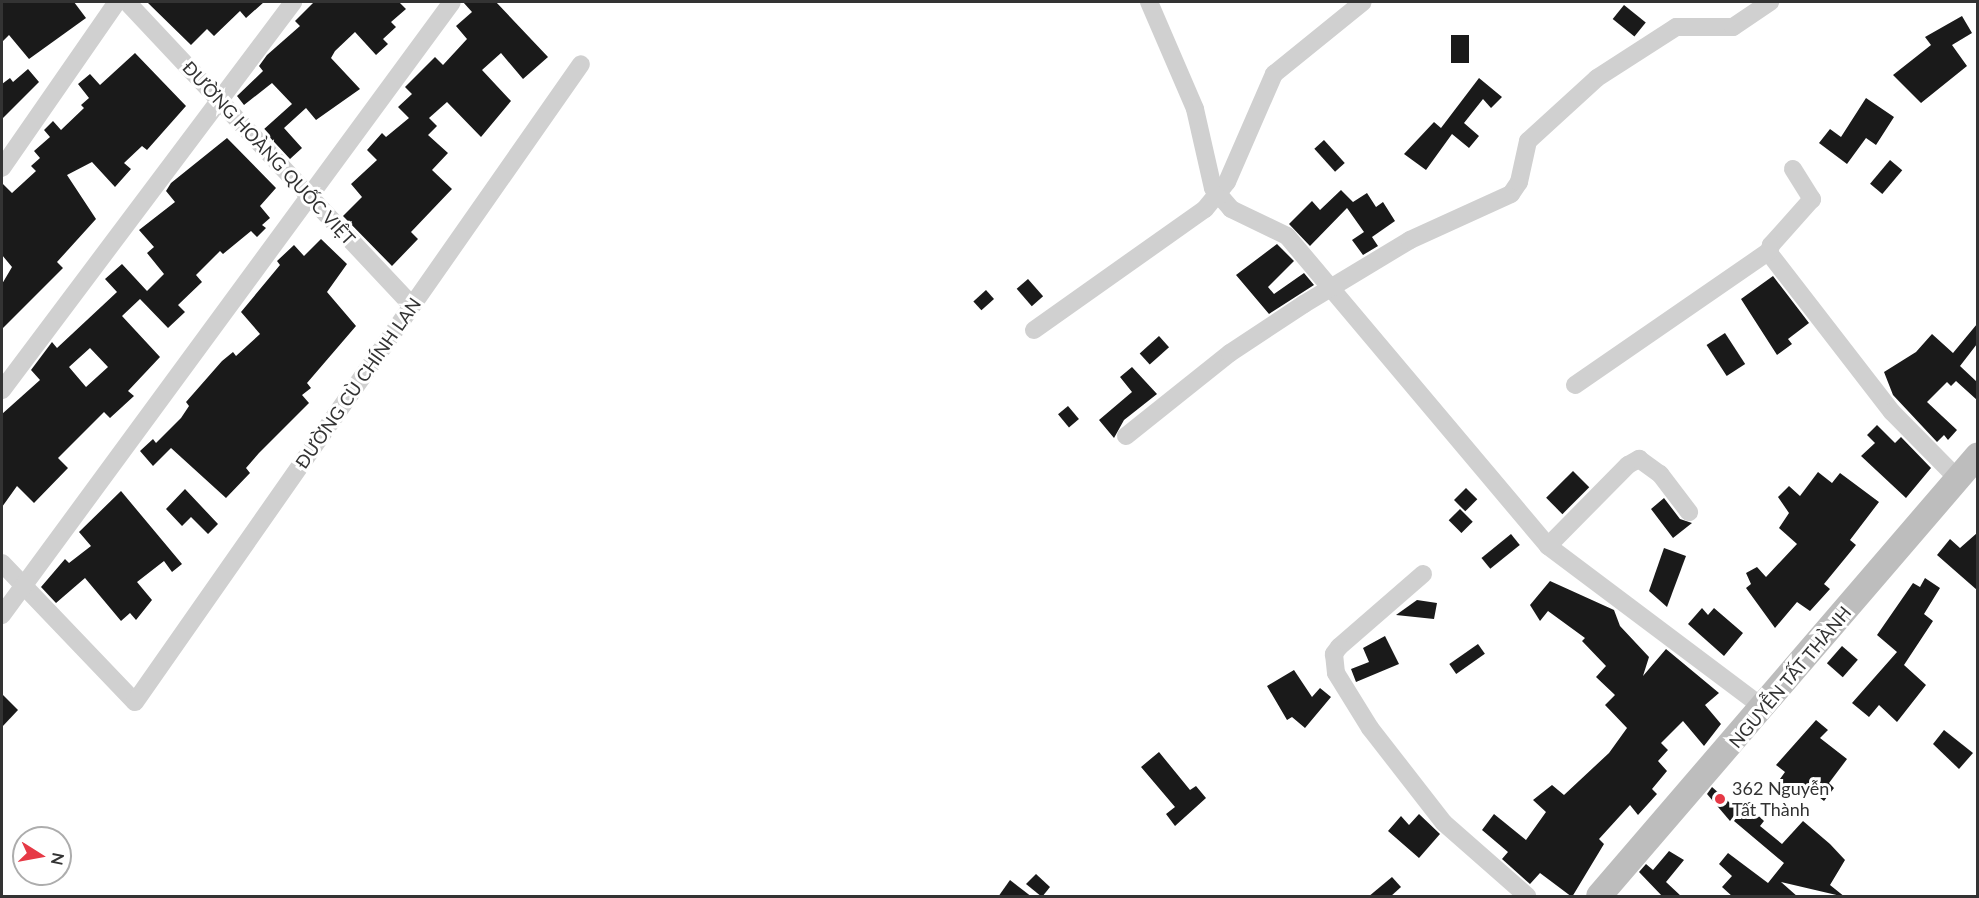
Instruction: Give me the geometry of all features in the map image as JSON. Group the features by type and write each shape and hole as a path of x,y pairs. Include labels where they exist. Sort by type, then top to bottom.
{"main road":[{"name":"NGUYỄN TẤT THÀNH","path":"1599,897 1764,708 1977,455"}],"street":[{"path":"2,168 117,2"},
{"name":"ĐƯỜNG HOÀNG QUỐC VIỆT","path":"127,2 412,305"},
{"path":"2,390 221,102 293,2"},
{"path":"2,615 452,2"},
{"path":"1149,2 1195,109 1212,188 1231,209 1287,236 1333,287 1548,546 1764,708"},
{"path":"1034,330 1187,224 1219,195 1275,74 1363,2"},
{"path":"1126,436 1230,353 1333,287 1410,240 1511,194 1519,182 1528,141 1607,71 1676,27 1733,27 1770,2"},
{"name":"ĐƯỜNG CÙ CHÍNH LAN","path":"23,587 135,702 581,64"},
{"path":"1575,385 1769,251 1812,200 1793,169"},
{"path":"1769,251 1892,412 1957,478"},
{"path":"1548,546 1628,465 1639,459 1660,474 1689,512"},
{"path":"2,563 23,587"},
{"path":"1423,574 1339,647 1334,654 1336,673 1370,728 1444,823 1527,897"}],"building":[{"path":"2,2 74,2 86,18 29,59 9,35 2,42"},
{"path":"147,2 264,2 246,18 240,11 214,36 207,29 191,45"},
{"path":"314,2 399,2 406,9 391,22 396,27 383,39 388,44 376,55 355,32 335,51 331,58 360,89 316,120 306,108 284,128 302,148 290,159 263,130 292,104 272,83 244,105 237,96 263,71 259,66 267,55 300,26 295,21"},
{"path":"463,2 496,2 548,57 523,79 501,53 482,70 511,101 481,137 447,102 429,118 437,126 428,135 448,153 432,170 452,189 411,232 418,239 392,266 343,216 362,197 351,184 377,160 367,150 382,133 386,137 409,118 398,107 412,94 405,87 435,57 443,65 467,39 456,26 472,12"},
{"path":"1624,5 1646,23 1634,37 1613,19"},
{"path":"1962,16 1972,33 1952,45 1967,66 1921,103 1893,75 1931,45 1925,37"},
{"path":"1451,35 1469,35 1469,63 1451,63"},
{"path":"135,53 186,106 147,150 142,146 124,163 131,169 115,187 92,162 67,175 96,219 57,262 63,268 2,329 2,284 12,267 2,255 2,183 12,193 36,171 31,166 40,158 34,151 50,137 44,130 53,121 61,130 84,108 81,105 89,98 78,84 90,74 100,85"},
{"path":"28,69 39,82 2,119 2,84 10,78 13,82"},
{"path":"1479,78 1502,97 1491,108 1483,99 1464,123 1479,136 1469,148 1452,134 1426,170 1404,154 1434,122 1441,128"},
{"path":"1866,98 1894,117 1876,145 1866,138 1847,164 1819,143 1830,129 1841,137"},
{"path":"227,138 276,188 260,206 270,218 262,225 266,228 257,237 251,231 223,254 220,251 196,275 202,282 178,305 185,312 168,328 140,299 122,316 160,357 128,391 134,396 110,418 104,412 58,458 68,468 34,503 17,486 2,507 2,414 40,380 31,370 52,342 57,348 117,292 105,279 122,264 147,291 164,274 147,253 154,247 139,230 175,202 166,191 171,183","holes":["90,348 108,367 86,387 69,367"]},
{"path":"1324,140 1345,163 1335,172 1314,149"},
{"path":"1890,160 1902,170 1882,194 1870,184"},
{"path":"1341,190 1353,202 1367,193 1376,207 1383,202 1395,221 1372,237 1378,246 1363,255 1352,240 1364,232 1347,208 1310,246 1289,224 1312,201 1320,210"},
{"path":"321,239 347,264 327,292 356,326 307,383 311,388 302,395 309,403 259,453 246,468 250,473 226,498 171,448 153,466 140,451 153,439 156,443 181,418 189,406 186,402 222,361 233,352 236,356 260,334 241,312 280,265 277,261 294,245 304,256"},
{"path":"1277,244 1294,261 1268,287 1274,294 1304,273 1314,285 1269,314 1236,275"},
{"path":"1773,276 1809,323 1788,339 1792,344 1777,355 1741,299"},
{"path":"1028,279 1043,296 1032,306 1017,289"},
{"path":"986,290 994,299 981,310 973,301"},
{"path":"1977,324 1977,344 1960,366 1977,382 1977,400 1956,381 1951,386 1947,382 1927,402 1957,430 1948,440 1944,435 1937,442 1893,395 1884,372 1916,352 1932,334 1953,353"},
{"path":"1725,333 1745,364 1727,376 1707,345"},
{"path":"1159,336 1169,347 1150,365 1140,353"},
{"path":"1132,367 1157,394 1124,420 1114,438 1099,420 1132,392 1120,377"},
{"path":"1068,406 1079,419 1069,427 1058,414"},
{"path":"1877,425 1895,443 1901,437 1931,468 1906,498 1861,456 1875,443 1867,435"},
{"path":"1573,471 1589,487 1562,514 1546,498"},
{"path":"1818,472 1832,483 1840,473 1879,502 1850,540 1856,545 1824,584 1830,589 1810,611 1797,602 1775,628 1746,588 1751,584 1746,573 1757,567 1766,577 1797,544 1779,528 1789,513 1778,497 1789,486 1800,496"},
{"path":"1466,488 1477,499 1465,511 1454,500"},
{"path":"185,489 218,524 208,534 191,517 182,526 166,509"},
{"path":"121,491 182,564 172,572 164,561 137,582 152,600 136,620 130,613 121,621 85,578 56,603 41,587 65,559 69,563 91,546 79,532"},
{"path":"1664,498 1680,519 1692,523 1673,538 1651,509"},
{"path":"1460,509 1473,522 1461,533 1449,520"},
{"path":"1977,533 1977,590 1937,555 1950,539 1960,548"},
{"path":"1511,534 1520,545 1490,569 1481,558"},
{"path":"1664,548 1686,556 1667,607 1649,591"},
{"path":"1925,578 1940,588 1924,614 1933,621 1904,665 1926,685 1897,722 1879,705 1869,717 1852,703 1897,652 1877,635 1913,583 1920,587"},
{"path":"1550,581 1614,610 1620,626 1649,657 1643,676 1666,649 1719,693 1705,705 1721,724 1704,746 1683,721 1661,743 1668,750 1658,761 1667,771 1652,789 1657,794 1638,815 1630,805 1599,839 1604,844 1572,897 1540,873 1530,884 1502,859 1508,852 1482,830 1494,814 1526,840 1546,812 1533,800 1552,785 1564,795 1609,753 1627,728 1605,705 1615,695 1596,677 1606,666 1582,641 1585,638 1548,611 1540,621 1530,605"},
{"path":"1417,600 1437,603 1434,619 1396,615"},
{"path":"1702,608 1708,615 1714,608 1743,633 1724,656 1688,624"},
{"path":"1385,636 1399,664 1356,682 1351,669 1369,662 1363,648"},
{"path":"1478,644 1485,654 1456,674 1449,664"},
{"path":"1842,646 1858,660 1843,677 1827,663"},
{"path":"1294,670 1312,697 1320,688 1331,697 1305,728 1292,717 1287,720 1267,686"},
{"path":"2,694 18,710 2,727"},
{"path":"1816,720 1828,730 1820,738 1847,759 1829,783 1834,788 1824,801 1805,786 1796,797 1777,783 1785,772 1776,765"},
{"path":"1944,730 1973,753 1959,769 1933,744"},
{"path":"1159,752 1190,790 1196,786 1206,798 1175,826 1166,814 1175,807 1141,767"},
{"path":"1712,787 1738,810 1730,821 1707,794"},
{"path":"1746,804 1764,821 1760,826 1782,844 1803,821 1830,844 1845,860 1830,885 1845,897 1781,882 1798,897 1733,897 1722,887 1732,876 1719,864 1728,853 1768,883 1784,863 1734,821"},
{"path":"1419,814 1440,834 1419,858 1388,831 1401,816 1409,825"},
{"path":"1669,851 1684,860 1666,882 1682,897 1663,897 1639,872 1646,864 1653,870"},
{"path":"1036,874 1050,887 1042,897 1026,884"},
{"path":"1392,877 1401,887 1390,897 1368,897"},
{"path":"1010,880 1032,897 998,897"}],"place":[{"name":"362 Nguyễn Tất Thành","path":"1720,799"}]}
